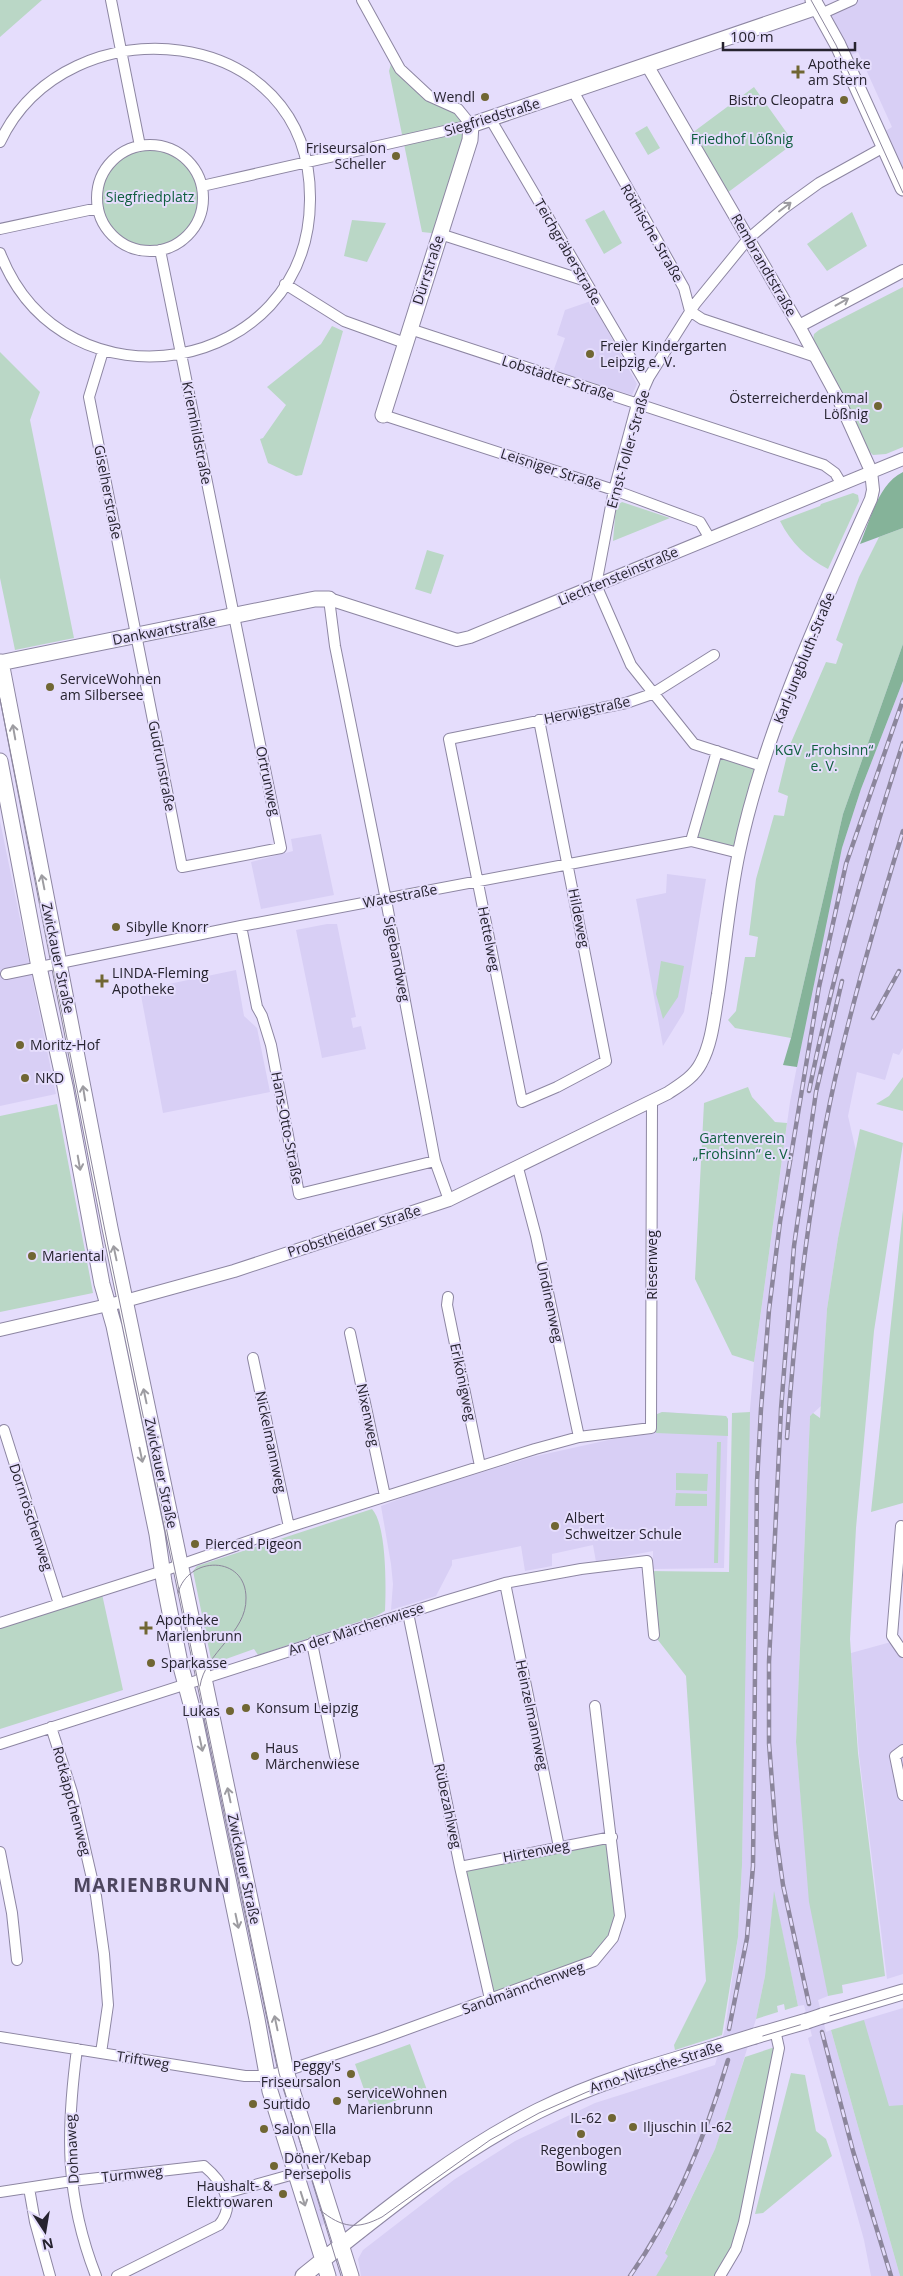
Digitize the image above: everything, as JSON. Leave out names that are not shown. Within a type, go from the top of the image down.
[{"type":"main road","name":"Siegfriedstraße","points":[[471,125],[491,120],[774,20],[789,18],[814,5]]},
{"type":"main road","points":[[814,5],[838,45],[903,188]]},
{"type":"main road","name":"Dürrstraße","points":[[383,415],[470,140],[471,125]]},
{"type":"main road","name":"Dankwartstraße","points":[[1,662],[316,599],[329,600]]},
{"type":"main road","name":"Zwickauer Straße","points":[[1,662],[38,858],[60,962],[86,1108],[286,2071],[351,2276]]},
{"type":"main road","name":"Zwickauer Straße","points":[[1,771],[107,1305],[118,1345],[157,1534],[185,1684],[195,1718],[258,2020],[266,2076],[294,2174],[328,2276]]},
{"type":"main road","name":"Arno-Nitzsche-Straße","points":[[303,2276],[444,2167],[488,2138],[538,2111],[611,2079],[903,1992]]},
{"type":"street","points":[[111,0],[140,146]]},
{"type":"street","points":[[362,0],[400,69],[417,87],[439,102],[458,109],[471,125]]},
{"type":"street","points":[[814,5],[852,0]]},
{"type":"street","points":[[0,253],[16,286],[39,313],[73,338],[103,351],[144,357],[182,354],[208,347],[238,331],[262,312],[285,284],[298,258],[308,223],[310,197],[306,163],[300,140],[289,118],[276,99],[258,79],[221,54],[201,46],[176,40]]},
{"type":"street","points":[[0,142],[16,110],[33,88],[58,67],[85,52]]},
{"type":"street","name":"Rembrandtstraße","points":[[648,65],[799,326],[839,400],[871,471]]},
{"type":"street","name":"Röthische Straße","points":[[573,91],[632,199],[684,288],[690,311]]},
{"type":"street","name":"Teichgräberstraße","points":[[491,120],[646,384]]},
{"type":"street","name":"Siegfriedstraße","points":[[202,186],[471,125]]},
{"type":"street","points":[[140,146],[163,147],[182,155],[194,168],[202,186],[202,208],[193,228],[181,241],[160,250],[139,250],[121,242],[109,230],[98,208],[99,186],[107,168],[124,152],[140,146]]},
{"type":"street","name":"Ernst-Toller-Straße","points":[[596,585],[614,490],[637,404],[646,384],[690,311],[748,239],[783,209],[819,183],[884,147]]},
{"type":"street","points":[[0,229],[98,208]]},
{"type":"street","points":[[440,234],[584,280]]},
{"type":"street","name":"Kriemhildstraße","points":[[160,250],[234,616]]},
{"type":"street","points":[[799,326],[903,271]]},
{"type":"street","name":"Lobstädter Straße","points":[[285,284],[344,321],[408,336],[637,404],[824,464],[836,473],[841,483]]},
{"type":"street","points":[[690,311],[702,319],[816,358]]},
{"type":"street","name":"Giselherstraße","points":[[103,351],[89,397],[136,636]]},
{"type":"street","name":"Leisniger Straße","points":[[383,415],[614,490],[700,522],[710,537]]},
{"type":"street","name":"Liechtensteinstraße","points":[[329,600],[457,640],[470,637],[903,458]]},
{"type":"street","name":"Karl-Jungbluth-Straße","points":[[688,1079],[701,1065],[708,1048],[739,852],[762,766],[829,594],[871,499],[873,490],[871,471]]},
{"type":"street","points":[[596,585],[631,665],[652,694],[694,744],[762,766]]},
{"type":"street","name":"Sigebandweg","points":[[329,600],[335,646],[386,900],[435,1161],[448,1200]]},
{"type":"street","name":"Ortrunweg","points":[[182,867],[282,848],[234,616]]},
{"type":"street","name":"Gudrunstraße","points":[[136,636],[182,867]]},
{"type":"street","name":"Herwigstraße","points":[[449,740],[626,703],[652,694],[714,655]]},
{"type":"street","name":"Hildeweg","points":[[539,720],[606,1061],[557,1087]]},
{"type":"street","name":"Hettelweg","points":[[449,740],[522,1102],[557,1087]]},
{"type":"street","points":[[691,841],[717,751]]},
{"type":"street","name":"Watestraße","points":[[2,974],[241,926],[691,841],[739,852]]},
{"type":"street","name":"Hans-Otto-Straße","points":[[241,926],[256,1007],[262,1016],[271,1045],[300,1194],[435,1161]]},
{"type":"street","name":"Probstheidaer Straße","points":[[0,1330],[107,1305],[234,1270],[448,1200],[518,1168],[652,1101],[688,1079]]},
{"type":"street","name":"Riesenweg","points":[[579,1437],[651,1428],[652,1101]]},
{"type":"street","name":"Undinenweg","points":[[518,1168],[536,1236],[579,1437]]},
{"type":"street","name":"Erlkönigweg","points":[[448,1297],[447,1305],[480,1466]]},
{"type":"street","name":"Nixenweg","points":[[350,1333],[385,1496]]},
{"type":"street","name":"Nickelmannweg","points":[[253,1358],[289,1527]]},
{"type":"street","name":"Dornröschenweg","points":[[4,1430],[59,1604]]},
{"type":"street","points":[[0,1623],[163,1571],[385,1496],[579,1437]]},
{"type":"street","points":[[900,1526],[892,1636],[903,1652]]},
{"type":"street","name":"An der Märchenwiese","points":[[0,1744],[505,1583],[581,1569],[646,1561],[654,1635]]},
{"type":"street","name":"Heinzelmannweg","points":[[505,1583],[559,1847]]},
{"type":"street","name":"Rübezahlweg","points":[[408,1613],[460,1866],[490,1999]]},
{"type":"street","points":[[312,1644],[335,1756]]},
{"type":"street","name":"Sandmännchenweg","points":[[286,2071],[586,1966],[604,1951],[616,1931],[620,1916],[596,1706]]},
{"type":"street","name":"Rotkäppchenweg","points":[[51,1727],[72,1792],[96,1896],[104,1954],[108,2005],[101,2053]]},
{"type":"street","points":[[903,1750],[895,1756],[903,1795]]},
{"type":"street","name":"Hirtenweg","points":[[460,1866],[612,1837]]},
{"type":"street","points":[[0,1852],[12,1913],[17,1960]]},
{"type":"street","points":[[720,2276],[736,2248],[744,2222],[779,2048],[775,2030]]},
{"type":"street","name":"Triftweg","points":[[0,2037],[245,2076],[266,2076],[286,2071]]},
{"type":"street","name":"Dohnaweg","points":[[77,2049],[69,2123],[72,2181],[79,2224],[96,2276]]},
{"type":"street","name":"Turmweg","points":[[0,2192],[72,2181],[204,2166],[217,2176],[226,2193]]},
{"type":"street","points":[[117,2276],[219,2225],[227,2212],[226,2193],[294,2174]]},
{"type":"street","points":[[29,2188],[35,2222],[50,2276]]},
{"type":"shaded area","points":[[852,0],[903,0],[903,188],[879,135],[892,127],[858,52],[844,58],[821,14]]},
{"type":"shaded area","name":"Freier Kindergarten Leipzig e. V.","points":[[591,301],[637,384],[632,395],[553,372],[565,338],[557,335],[565,310]]},
{"type":"shaded area","points":[[903,681],[903,1048],[899,1055],[893,1053],[885,1080],[857,1072],[848,1116],[856,1151],[838,1238],[827,1309],[821,1406],[810,1416],[796,1742],[804,1833],[828,1996],[818,2000],[826,2032],[831,2030],[900,2276],[871,2276],[864,2240],[808,2038],[812,2036],[804,2005],[798,2006],[774,1894],[765,1976],[756,2019],[735,2089],[715,2149],[665,2252],[669,2256],[656,2276],[361,2276],[358,2259],[363,2250],[455,2179],[515,2141],[595,2103],[715,2065],[725,2029],[738,1937],[742,1865],[748,1433],[754,1362],[790,1102],[828,906],[842,848],[861,789]]},
{"type":"shaded area","name":"Moritz-Hof","points":[[0,821],[56,1094],[0,1106]]},
{"type":"shaded area","points":[[321,834],[334,895],[261,909],[251,862],[293,851],[291,839]]},
{"type":"shaded area","points":[[667,874],[706,879],[684,1012],[663,1046],[636,899],[666,893]]},
{"type":"shaded area","points":[[337,924],[356,1017],[351,1018],[353,1028],[361,1026],[366,1049],[322,1058],[296,930]]},
{"type":"shaded area","points":[[236,970],[244,1016],[257,1028],[270,1092],[163,1113],[140,990]]},
{"type":"shaded area","name":"Albert Schweitzer Schule","points":[[662,1412],[726,1416],[728,1419],[724,1568],[653,1569],[653,1551],[596,1562],[593,1545],[552,1554],[552,1566],[525,1571],[521,1546],[452,1560],[452,1565],[436,1596],[391,1610],[393,1584],[381,1506],[415,1493],[532,1457],[613,1439],[656,1433],[655,1415]]},
{"type":"shaded area","points":[[891,1642],[903,1652],[903,1974],[887,1979],[859,1755],[851,1653]]},
{"type":"shaded area","points":[[903,2008],[903,2241],[843,2026]]},
{"type":"shaded area","points":[[317,2178],[329,2220],[317,2230],[301,2182]]},
{"type":"green space","points":[[0,0],[42,0],[0,37]]},
{"type":"green space","points":[[393,57],[400,69],[450,105],[471,125],[440,234],[422,232],[389,71]]},
{"type":"green space","name":"Friedhof Lößnig","points":[[754,87],[794,143],[723,196],[688,136]]},
{"type":"green space","points":[[647,126],[660,148],[648,155],[635,133]]},
{"type":"green space","name":"Siegfriedplatz","points":[[150,147],[169,151],[185,162],[196,178],[200,197],[196,216],[185,232],[169,243],[150,247],[131,243],[115,232],[104,216],[100,197],[104,178],[115,162],[131,151]]},
{"type":"green space","points":[[604,210],[622,243],[604,254],[585,220]]},
{"type":"green space","points":[[852,212],[867,246],[827,271],[807,244]]},
{"type":"green space","points":[[352,220],[386,223],[367,262],[344,256]]},
{"type":"green space","points":[[903,287],[903,447],[886,454],[873,455],[868,450],[813,340],[814,334]]},
{"type":"green space","points":[[332,326],[343,331],[302,475],[296,476],[268,463],[260,439],[263,438],[286,405],[267,387],[321,344]]},
{"type":"green space","points":[[0,352],[40,392],[30,420],[74,638],[15,650],[0,578]]},
{"type":"green space","points":[[903,472],[903,528],[860,544],[881,494],[894,478]]},
{"type":"green space","points":[[853,493],[858,495],[859,501],[828,569],[800,549],[780,521]]},
{"type":"green space","points":[[622,502],[670,518],[613,541],[616,506]]},
{"type":"green space","name":"KGV „Frohsinn“ e. V.","points":[[903,528],[903,644],[843,814],[791,1038],[735,1028],[728,1020],[736,1011],[745,957],[755,957],[758,937],[749,935],[756,879],[774,815],[784,816],[788,796],[778,792],[789,747],[826,662],[836,664],[843,644],[836,640],[859,577],[879,537]]},
{"type":"green space","points":[[427,550],[444,555],[431,594],[415,589]]},
{"type":"green space","points":[[903,644],[903,681],[861,789],[842,848],[797,1067],[783,1065],[791,1038],[843,814]]},
{"type":"green space","points":[[717,751],[762,766],[739,853],[691,841]]},
{"type":"green space","points":[[661,961],[684,966],[678,997],[663,1019],[656,994]]},
{"type":"green space","points":[[903,1077],[903,1111],[876,1104],[889,1096]]},
{"type":"green space","name":"Gartenverein „Frohsinn“ e. V.","points":[[748,1087],[752,1097],[775,1122],[787,1123],[754,1362],[732,1355],[695,1279],[704,1103]]},
{"type":"green space","points":[[57,1104],[93,1293],[0,1312],[0,1116]]},
{"type":"green space","points":[[860,1129],[903,1143],[874,1331],[856,1528],[850,1639],[858,1753],[885,1976],[842,1985],[843,1993],[828,1996],[809,1902],[796,1742],[810,1416],[813,1413],[820,1418],[827,1309],[838,1238]]},
{"type":"green space","points":[[903,1210],[903,1503],[871,1512]]},
{"type":"green space","points":[[662,1412],[726,1416],[728,1419],[728,1436],[656,1433],[655,1415]]},
{"type":"green space","points":[[750,1412],[742,1865],[738,1937],[722,2035],[675,2050],[674,2045],[706,1981],[686,1676],[654,1635],[648,1571],[729,1572],[732,1413]]},
{"type":"green space","points":[[717,1442],[721,1442],[718,1563],[714,1563]]},
{"type":"green space","points":[[676,1473],[708,1474],[707,1491],[676,1490]]},
{"type":"green space","points":[[676,1493],[707,1494],[707,1506],[675,1506]]},
{"type":"green space","points":[[372,1509],[381,1529],[383,1543],[385,1611],[376,1616],[258,1655],[254,1649],[212,1664],[193,1571],[197,1566]]},
{"type":"green space","points":[[102,1594],[123,1690],[0,1729],[0,1627]]},
{"type":"green space","points":[[612,1837],[620,1916],[600,1956],[490,1999],[460,1867]]},
{"type":"green space","points":[[774,1891],[798,2006],[785,2010],[784,2004],[777,2006],[778,2012],[756,2019],[765,1976]]},
{"type":"green space","points":[[864,2020],[889,2106],[903,2105],[903,2276],[900,2276],[831,2030]]},
{"type":"green space","points":[[410,2044],[427,2090],[371,2109],[355,2064]]},
{"type":"green space","points":[[775,2047],[741,2225],[733,2248],[717,2276],[656,2276],[668,2256],[665,2253],[715,2149],[745,2057]]},
{"type":"green space","points":[[791,2073],[805,2075],[816,2131],[826,2139],[832,2156],[763,2213],[755,2214]]},
{"type":"tram line","points":[[811,0],[836,45],[903,193]]},
{"type":"tram line","points":[[0,699],[107,1241],[279,2073],[341,2276]]},
{"type":"tram line","points":[[178,1593],[184,1581],[193,1572],[204,1567],[216,1565],[227,1568],[237,1574],[243,1584],[246,1598],[245,1610],[240,1622],[209,1663],[203,1674],[200,1686]]},
{"type":"tram line","points":[[320,2210],[335,2221],[343,2224],[365,2224],[382,2217],[490,2140],[539,2113],[587,2092],[646,2071],[903,1994]]},
{"type":"railway","points":[[729,2029],[747,1938],[753,1866],[757,1482],[769,1310],[780,1222],[819,987],[846,864],[903,700]]},
{"type":"railway","points":[[809,1091],[818,1047],[851,916],[903,743]]},
{"type":"railway","points":[[787,1438],[804,1258],[826,1123],[858,985],[903,831]]},
{"type":"railway","points":[[873,1018],[899,971]]},
{"type":"railway","points":[[809,2004],[783,1885],[776,1835],[769,1743],[769,1662],[781,1409],[794,1246],[816,1092],[842,981]]},
{"type":"railway","points":[[822,2032],[853,2151],[891,2276]]},
{"type":"railway","points":[[630,2276],[662,2225],[688,2172],[710,2116],[728,2060]]},
{"type":"place","name":"Apotheke am Stern","points":[[798,72]]},
{"type":"place","name":"Wendl","points":[[485,97]]},
{"type":"place","name":"Bistro Cleopatra","points":[[844,100]]},
{"type":"place","name":"Friseursalon Scheller","points":[[396,156]]},
{"type":"place","name":"Freier Kindergarten Leipzig e. V.","points":[[590,354]]},
{"type":"place","name":"Österreicherdenkmal Lößnig","points":[[878,406]]},
{"type":"place","name":"ServiceWohnen am Silbersee","points":[[50,687]]},
{"type":"place","name":"Sibylle Knorr","points":[[116,927]]},
{"type":"place","name":"LINDA-Fleming Apotheke","points":[[102,981]]},
{"type":"place","name":"Moritz-Hof","points":[[20,1045]]},
{"type":"place","name":"NKD","points":[[25,1078]]},
{"type":"place","name":"Mariental","points":[[32,1256]]},
{"type":"place","name":"Albert Schweitzer Schule","points":[[555,1526]]},
{"type":"place","name":"Pierced Pigeon","points":[[195,1544]]},
{"type":"place","name":"Apotheke Marienbrunn","points":[[146,1628]]},
{"type":"place","name":"Sparkasse","points":[[151,1663]]},
{"type":"place","name":"Konsum Leipzig","points":[[246,1708]]},
{"type":"place","name":"Lukas","points":[[230,1711]]},
{"type":"place","name":"Haus Märchenwiese","points":[[255,1756]]},
{"type":"place","name":"Peggy's Friseursalon","points":[[351,2074]]},
{"type":"place","name":"serviceWohnen Marienbrunn","points":[[337,2101]]},
{"type":"place","name":"Surtido","points":[[253,2104]]},
{"type":"place","name":"IL-62","points":[[612,2118]]},
{"type":"place","name":"Iljuschin IL-62","points":[[633,2127]]},
{"type":"place","name":"Salon Ella","points":[[264,2129]]},
{"type":"place","name":"Regenbogen Bowling","points":[[581,2134]]},
{"type":"place","name":"Döner/Kebap Persepolis","points":[[274,2166]]},
{"type":"place","name":"Haushalt- & Elektrowaren","points":[[283,2194]]},
{"type":"district","name":"MARIENBRUNN","points":[[152,1885]]}]
